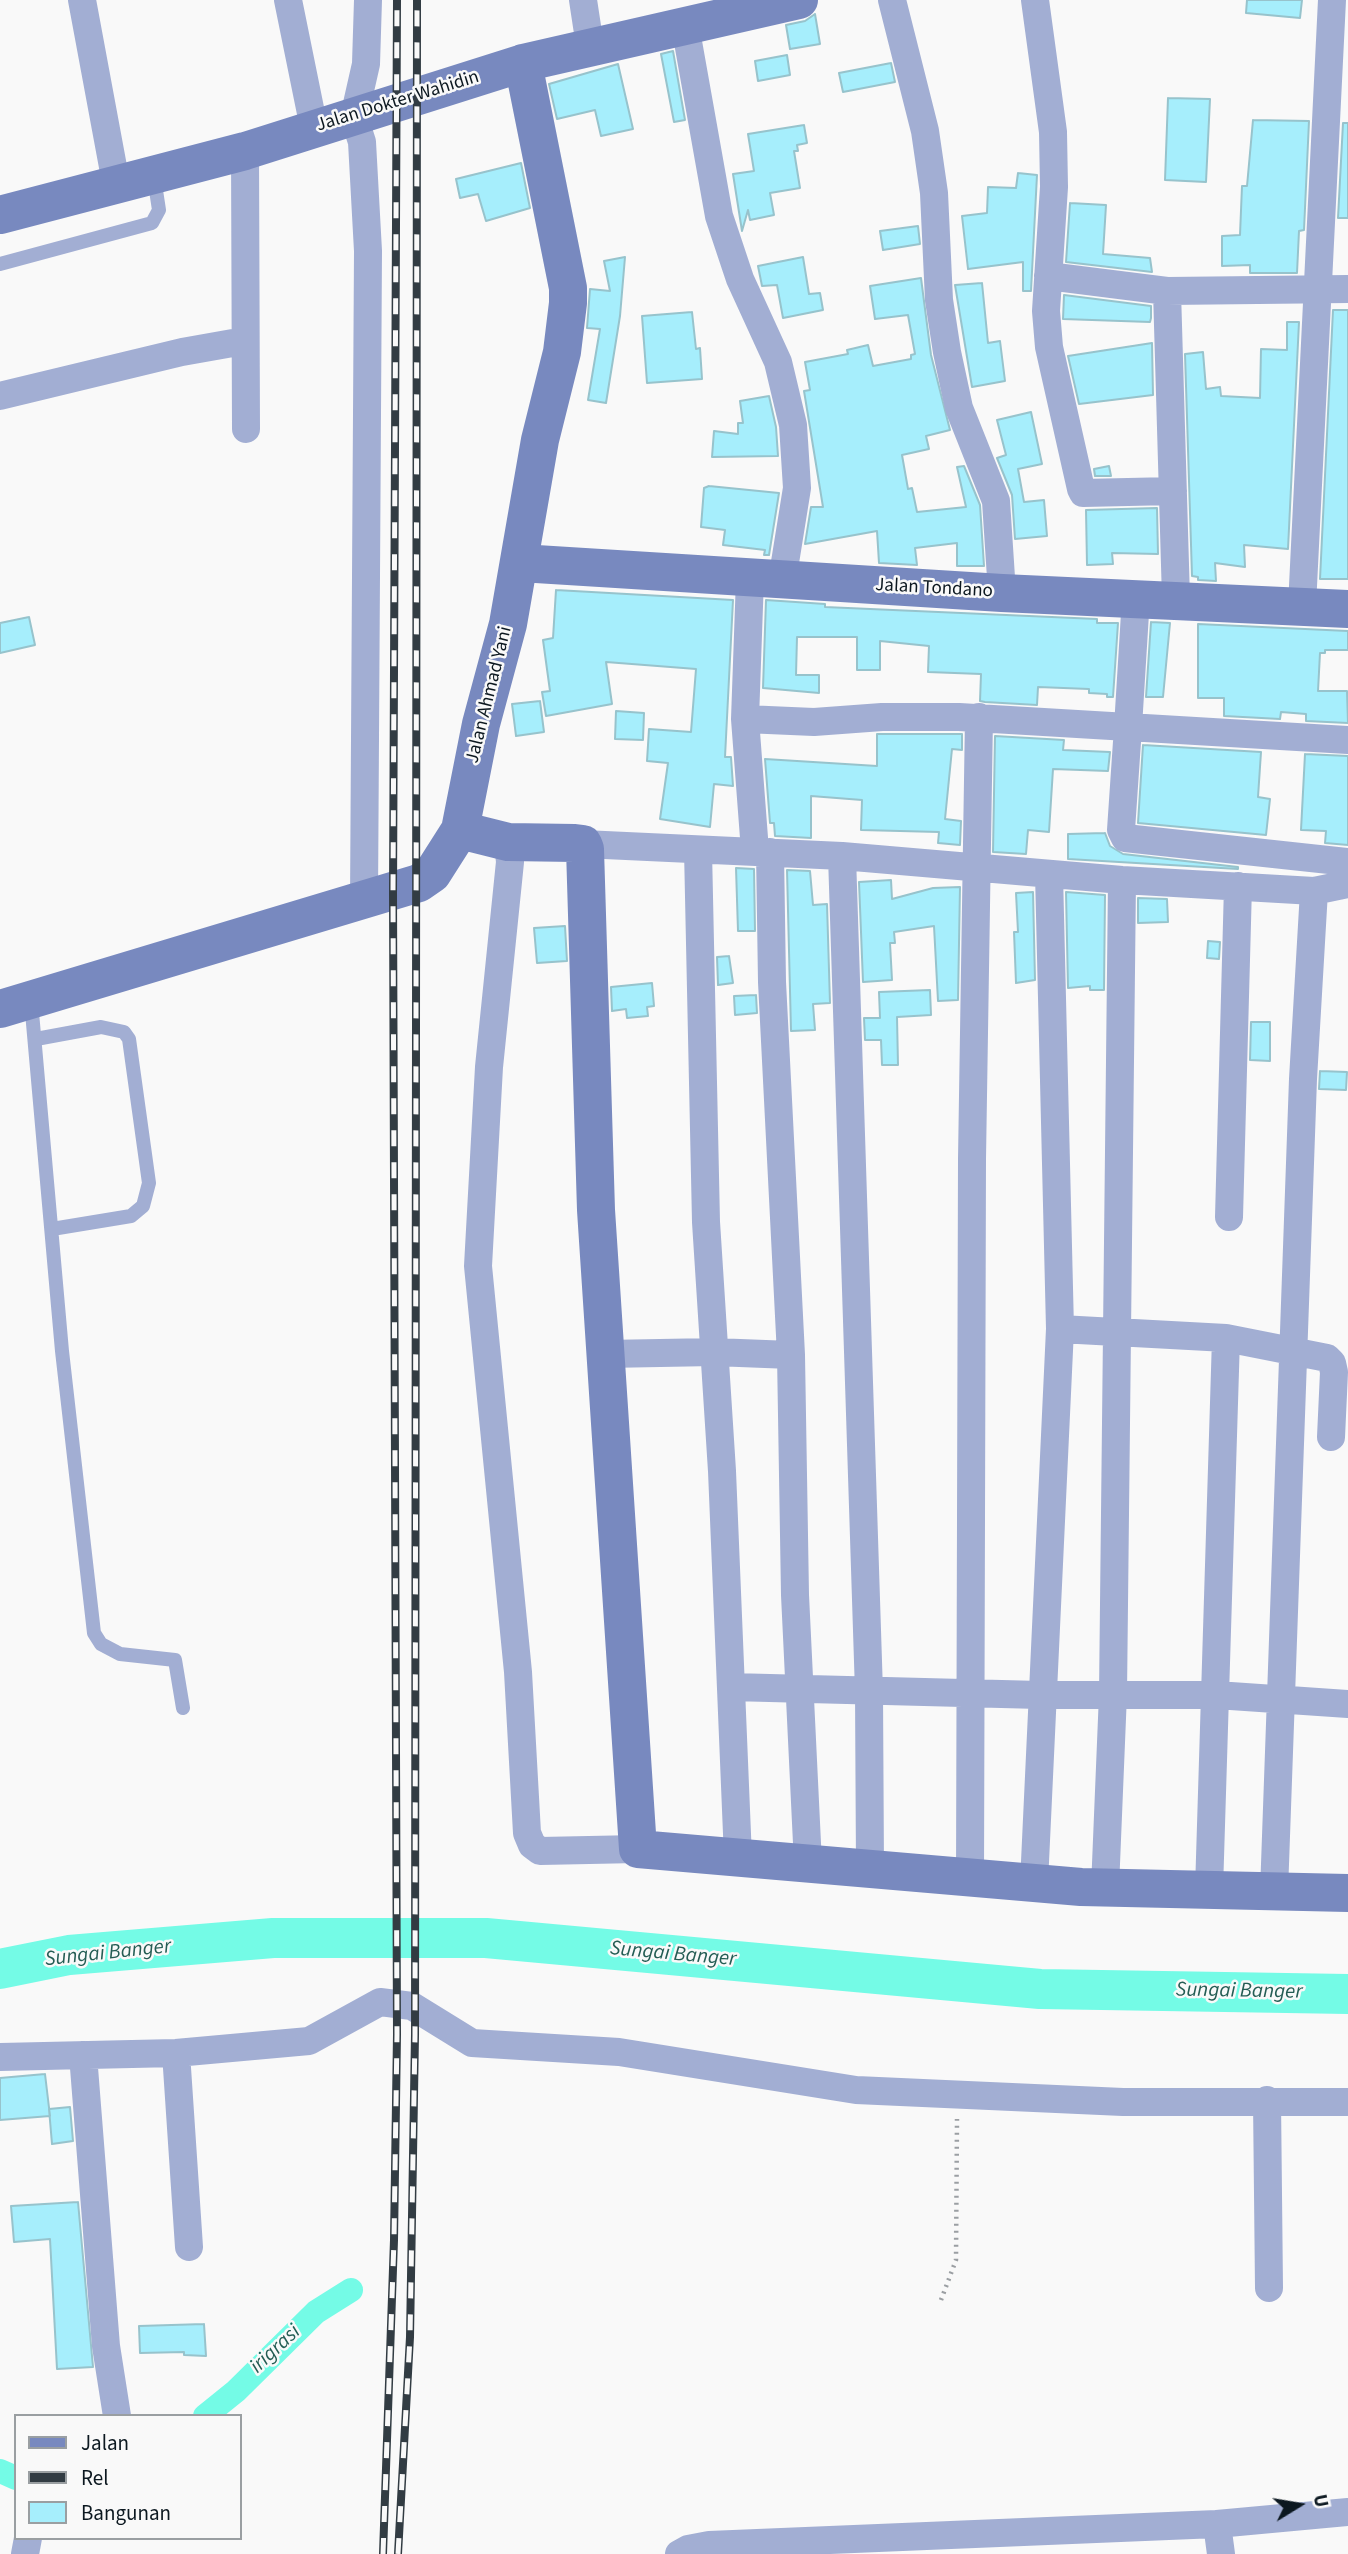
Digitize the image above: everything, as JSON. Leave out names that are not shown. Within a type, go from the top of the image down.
[{"type":"street","points":[[82,0],[116,184]]},
{"type":"street","points":[[288,0],[314,128]]},
{"type":"street","points":[[364,901],[368,251],[362,142],[354,117],[366,64],[368,0]]},
{"type":"street","points":[[583,0],[590,46]]},
{"type":"street","name":"Jalan Dokter Wahidin","points":[[0,215],[245,151],[523,63],[799,0]]},
{"type":"street","points":[[892,0],[925,131],[934,193],[939,300],[947,352],[959,408],[996,501],[1002,593]]},
{"type":"street","points":[[1035,0],[1053,132],[1054,187],[1048,276],[1049,347],[1082,492],[1173,491]]},
{"type":"street","points":[[1302,606],[1315,291],[1332,0]]},
{"type":"street","points":[[685,25],[719,216],[740,279],[778,362],[793,425],[797,488],[766,579],[745,719],[763,851],[772,982],[791,1355],[799,1689],[808,1864]]},
{"type":"street","name":"Jalan Ahmad Yani","points":[[15,1004],[419,883],[484,837],[481,724],[508,624],[540,440],[562,352],[568,303],[568,288],[523,63]]},
{"type":"street","points":[[245,151],[246,429]]},
{"type":"street","points":[[1048,276],[1167,291],[1348,289]]},
{"type":"street","points":[[1167,291],[1176,599]]},
{"type":"street","points":[[0,396],[182,352],[244,341]]},
{"type":"street","name":"Jalan Tondano","points":[[520,563],[1002,593],[1136,597],[1348,609]]},
{"type":"street","points":[[1136,597],[1121,830],[1125,838],[1348,862]]},
{"type":"street","points":[[745,719],[789,723],[882,717],[979,717],[1348,740]]},
{"type":"street","points":[[970,1878],[975,867],[979,717]]},
{"type":"street","points":[[484,837],[842,856],[1238,887],[1314,891],[1348,884]]},
{"type":"street","points":[[484,837],[510,862],[489,1067],[478,1266],[516,1658],[527,1833],[532,1845],[540,1851],[638,1849],[1105,1888],[1348,1894]]},
{"type":"street","points":[[583,844],[596,1210],[638,1849]]},
{"type":"street","points":[[698,850],[706,1222],[738,1858]]},
{"type":"street","points":[[842,856],[869,1692],[870,1869]]},
{"type":"street","points":[[1034,1883],[1041,1695],[1055,1491],[1060,1329],[1049,874]]},
{"type":"street","points":[[1105,1888],[1113,1694],[1122,880]]},
{"type":"street","points":[[1229,1217],[1238,887]]},
{"type":"street","points":[[1274,1892],[1303,1079],[1314,891]]},
{"type":"street","points":[[1060,1329],[1227,1338],[1327,1358],[1332,1363],[1331,1437]]},
{"type":"street","points":[[1209,1890],[1227,1338]]},
{"type":"street","points":[[606,1354],[714,1352],[791,1355]]},
{"type":"street","points":[[731,1687],[1041,1695],[1216,1695],[1348,1703]]},
{"type":"street","points":[[0,2057],[176,2053],[309,2041],[380,2002],[399,2003],[430,2015],[472,2043],[619,2052],[856,2090],[1123,2102],[1348,2102]]},
{"type":"street","points":[[176,2053],[189,2247]]},
{"type":"street","points":[[83,2055],[106,2346],[117,2414]]},
{"type":"street","points":[[1267,2100],[1269,2288]]},
{"type":"street","points":[[679,2554],[709,2545],[827,2547],[1217,2524],[1348,2512]]},
{"type":"street","points":[[1217,2524],[1221,2554]]},
{"type":"lane","points":[[0,264],[152,223],[159,210],[154,174]]},
{"type":"lane","points":[[15,1004],[36,1039],[52,1229],[94,1633],[101,1644],[120,1654],[175,1660],[183,1708]]},
{"type":"lane","points":[[36,1039],[101,1027],[124,1031],[129,1039],[149,1183],[143,1206],[131,1216],[52,1229]]},
{"type":"path","points":[[941,2300],[956,2260],[957,2094]]},
{"type":"building","points":[[1247,0],[1302,0],[1300,18],[1246,13]]},
{"type":"building","points":[[815,14],[820,44],[790,49],[786,25],[805,21]]},
{"type":"building","points":[[673,51],[685,120],[674,122],[661,54]]},
{"type":"building","points":[[787,55],[790,75],[758,81],[755,61]]},
{"type":"building","points":[[891,63],[895,82],[843,92],[839,73]]},
{"type":"building","points":[[618,64],[633,129],[601,136],[595,110],[557,119],[549,84]]},
{"type":"building","points":[[1168,98],[1210,99],[1206,182],[1165,180]]},
{"type":"building","points":[[1253,120],[1309,121],[1304,230],[1299,231],[1297,273],[1250,273],[1250,265],[1222,266],[1222,236],[1240,235],[1242,186],[1247,186]]},
{"type":"building","points":[[1343,123],[1348,123],[1348,218],[1338,218]]},
{"type":"building","points":[[804,125],[807,143],[797,145],[798,151],[794,151],[800,188],[770,193],[774,215],[750,220],[748,210],[742,231],[733,174],[754,171],[748,134]]},
{"type":"building","points":[[521,163],[530,208],[486,221],[478,194],[460,198],[456,179]]},
{"type":"building","points":[[1018,173],[1037,175],[1031,291],[1023,291],[1023,262],[968,269],[962,216],[987,213],[988,187],[1016,188]]},
{"type":"building","points":[[1070,203],[1106,205],[1103,254],[1150,258],[1152,272],[1066,262]]},
{"type":"building","points":[[918,226],[920,244],[883,250],[880,231]]},
{"type":"building","points":[[625,257],[620,316],[606,403],[588,400],[600,329],[587,328],[590,289],[610,291],[604,261]]},
{"type":"building","points":[[803,257],[809,294],[820,293],[823,310],[783,318],[777,285],[762,286],[758,266]]},
{"type":"building","points":[[921,278],[931,355],[950,430],[926,436],[929,449],[902,455],[908,489],[912,488],[917,512],[966,507],[957,467],[964,466],[980,505],[984,566],[957,566],[957,543],[915,548],[917,565],[879,563],[877,531],[805,544],[811,507],[823,507],[804,391],[810,390],[805,362],[848,354],[847,350],[868,345],[873,366],[911,359],[911,355],[915,354],[908,315],[875,319],[870,286]]},
{"type":"building","points":[[982,283],[988,343],[1000,341],[1005,381],[972,387],[955,285]]},
{"type":"building","points":[[1064,295],[1151,306],[1150,322],[1063,319]]},
{"type":"building","points":[[1333,310],[1348,310],[1348,579],[1320,579]]},
{"type":"building","points":[[692,312],[696,349],[700,348],[702,379],[647,383],[642,316]]},
{"type":"building","points":[[1287,322],[1299,322],[1288,549],[1244,545],[1245,567],[1215,563],[1216,581],[1198,580],[1198,577],[1192,576],[1185,354],[1203,352],[1206,389],[1220,387],[1221,396],[1260,398],[1261,349],[1287,350]]},
{"type":"building","points":[[1152,343],[1153,395],[1079,404],[1068,356]]},
{"type":"building","points":[[769,396],[776,427],[778,456],[712,457],[714,431],[738,434],[738,423],[743,423],[740,401]]},
{"type":"building","points":[[1031,412],[1042,464],[1018,469],[1024,502],[1044,500],[1047,536],[1015,539],[1012,495],[997,458],[1006,455],[997,420]]},
{"type":"building","points":[[1109,466],[1111,476],[1095,476],[1094,469]]},
{"type":"building","points":[[709,486],[779,493],[769,555],[764,555],[765,550],[723,545],[725,530],[701,527],[704,488]]},
{"type":"building","points":[[1157,508],[1158,554],[1112,553],[1113,564],[1087,565],[1086,510]]},
{"type":"building","points":[[556,590],[733,600],[725,757],[731,757],[733,786],[714,784],[710,827],[660,819],[668,763],[647,761],[649,729],[691,732],[696,669],[606,662],[612,704],[546,716],[542,692],[550,691],[543,640],[553,638]]},
{"type":"building","points":[[766,600],[825,604],[825,607],[1097,619],[1097,623],[1118,623],[1113,697],[1089,693],[1089,689],[1038,687],[1037,705],[980,701],[981,674],[928,672],[929,646],[880,641],[880,670],[857,670],[857,637],[797,637],[796,675],[819,675],[819,693],[763,688]]},
{"type":"building","points":[[29,617],[35,645],[0,653],[0,623]]},
{"type":"building","points":[[1151,622],[1170,623],[1163,697],[1146,697]]},
{"type":"building","points":[[1198,624],[1348,631],[1348,650],[1325,650],[1325,653],[1320,653],[1318,691],[1347,691],[1348,723],[1306,721],[1306,714],[1281,712],[1280,719],[1224,716],[1224,698],[1198,698]]},
{"type":"building","points":[[540,701],[544,732],[516,736],[512,704]]},
{"type":"building","points":[[616,711],[644,713],[643,740],[615,739]]},
{"type":"building","points":[[877,734],[962,734],[962,750],[952,749],[945,819],[961,821],[960,845],[938,843],[939,832],[861,830],[862,800],[811,796],[811,838],[775,836],[774,823],[770,823],[765,759],[877,766]]},
{"type":"building","points":[[995,736],[1064,740],[1063,750],[1110,752],[1108,771],[1053,769],[1049,832],[1028,830],[1026,854],[993,852]]},
{"type":"building","points":[[1143,745],[1261,752],[1258,797],[1270,799],[1266,835],[1138,823]]},
{"type":"building","points":[[1305,754],[1348,756],[1348,845],[1325,843],[1326,831],[1301,830]]},
{"type":"building","points":[[1105,833],[1110,846],[1123,854],[1238,869],[1068,859],[1068,834]]},
{"type":"building","points":[[736,868],[754,869],[755,931],[738,931]]},
{"type":"building","points":[[787,870],[810,871],[813,905],[827,904],[830,1003],[813,1004],[815,1030],[791,1031]]},
{"type":"building","points":[[891,880],[892,899],[933,888],[960,887],[958,1000],[938,1001],[934,926],[894,932],[895,943],[890,943],[892,980],[863,982],[859,882]]},
{"type":"building","points":[[1033,892],[1035,980],[1016,983],[1016,893]]},
{"type":"building","points":[[1066,892],[1105,895],[1104,990],[1090,990],[1090,986],[1068,988]]},
{"type":"building","points":[[1138,898],[1167,899],[1168,922],[1138,923]]},
{"type":"building","points":[[565,926],[567,961],[537,963],[534,928]]},
{"type":"building","points":[[1208,941],[1220,942],[1219,959],[1207,958]]},
{"type":"building","points":[[729,956],[733,983],[718,985],[717,957]]},
{"type":"building","points":[[652,983],[654,1006],[647,1007],[648,1016],[627,1018],[626,1009],[612,1011],[611,987]]},
{"type":"building","points":[[930,990],[931,1015],[897,1017],[898,1065],[882,1065],[881,1040],[865,1040],[864,1018],[880,1018],[879,992]]},
{"type":"building","points":[[756,995],[757,1013],[735,1015],[734,996]]},
{"type":"building","points":[[1251,1022],[1270,1022],[1270,1061],[1250,1060]]},
{"type":"building","points":[[1320,1071],[1347,1072],[1346,1090],[1319,1089]]},
{"type":"building","points":[[45,2074],[50,2116],[0,2120],[0,2078]]},
{"type":"building","points":[[70,2107],[73,2141],[52,2144],[49,2109]]},
{"type":"building","points":[[78,2202],[93,2367],[57,2369],[50,2239],[14,2242],[11,2206]]},
{"type":"building","points":[[204,2324],[206,2356],[184,2355],[184,2352],[140,2353],[139,2326]]},
{"type":"waterway","name":"Sungai Banger","points":[[0,1969],[69,1955],[273,1938],[486,1938],[1040,1989],[1348,1994]]},
{"type":"waterway","name":"irigrasi","points":[[207,2414],[236,2391],[316,2312],[351,2290]]},
{"type":"waterway","name":"irigrasi","points":[[0,2471],[14,2477]]},
{"type":"railway","points":[[383,2554],[394,2240],[397,2034],[393,892],[397,0]]},
{"type":"railway","points":[[398,2554],[410,2337],[415,2035],[417,0]]}]
